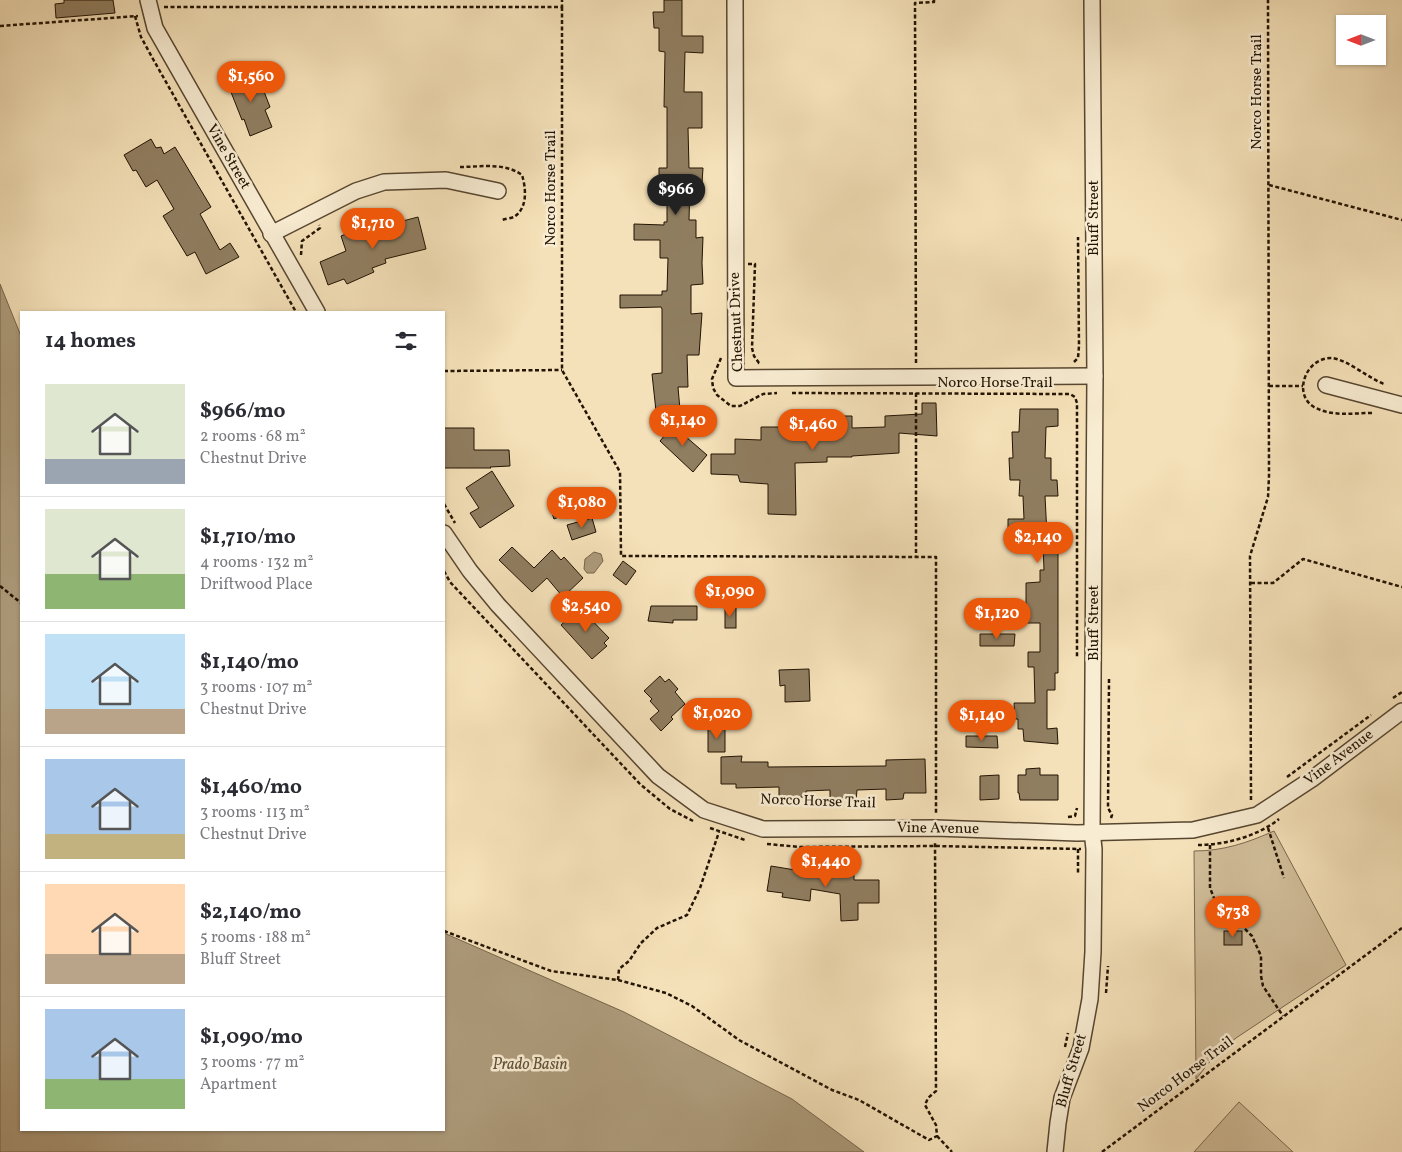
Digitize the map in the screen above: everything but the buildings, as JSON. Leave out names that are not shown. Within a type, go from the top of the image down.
[{"type":"street","name":"Chestnut Drive","points":[[735,0],[736,378],[1095,376]]},
{"type":"street","name":"Bluff Street","points":[[1055,1152],[1062,1098],[1081,1048],[1090,999],[1094,952],[1094,849],[1087,827],[1095,376],[1092,0]]},
{"type":"street","name":"Vine Street","points":[[149,6],[155,28],[271,234]]},
{"type":"street","points":[[316,311],[271,234],[356,191],[384,182],[446,180],[498,191]]},
{"type":"street","points":[[1326,385],[1402,405]]},
{"type":"street","name":"Vine Avenue","points":[[451,531],[470,571],[498,605],[658,776],[704,810],[763,829],[1087,827],[1108,832],[1193,830],[1257,814],[1312,779],[1402,711]]},
{"type":"path","points":[[164,0],[166,12]]},
{"type":"path","name":"Norco Horse Trail","points":[[562,0],[562,370],[620,472],[621,556],[936,557],[936,1091],[928,1098],[925,1105],[936,1124],[937,1136],[952,1152]]},
{"type":"path","name":"Norco Horse Trail","points":[[916,557],[915,2],[934,2],[934,0]]},
{"type":"path","name":"Norco Horse Trail","points":[[1251,800],[1250,556],[1268,497],[1268,0]]},
{"type":"path","points":[[0,26],[135,16],[149,6],[562,7]]},
{"type":"path","points":[[135,16],[153,60],[295,311]]},
{"type":"path","name":"Norco Horse Trail","points":[[459,167],[502,166],[514,169],[522,175],[526,198],[522,208],[514,216],[502,220]]},
{"type":"path","points":[[1269,185],[1402,220]]},
{"type":"path","points":[[301,256],[302,241],[320,228],[312,213]]},
{"type":"path","name":"Norco Horse Trail","points":[[1072,364],[1078,358],[1079,346],[1078,237]]},
{"type":"path","points":[[736,264],[755,264],[752,348],[754,356],[759,363],[764,364]]},
{"type":"path","points":[[723,351],[712,380],[713,388],[717,395],[731,406],[740,406],[763,394],[779,393]]},
{"type":"path","points":[[445,371],[562,370]]},
{"type":"path","points":[[1269,386],[1303,386]]},
{"type":"path","name":"Norco Horse Trail","points":[[789,393],[916,395],[1070,394],[1075,398],[1077,403],[1077,660]]},
{"type":"path","points":[[445,508],[451,531]]},
{"type":"path","points":[[1250,583],[1273,583],[1303,559],[1402,587]]},
{"type":"path","points":[[445,573],[450,582],[640,784],[670,809],[698,823]]},
{"type":"path","points":[[0,586],[20,602]]},
{"type":"path","points":[[1386,703],[1402,692]]},
{"type":"path","points":[[1280,782],[1371,715]]},
{"type":"path","points":[[1242,803],[1258,796]]},
{"type":"path","points":[[1075,816],[1077,808]]},
{"type":"path","points":[[1078,877],[1078,849],[1087,827],[1112,814],[1118,817]]},
{"type":"path","points":[[1075,816],[1087,827]]},
{"type":"path","points":[[1075,816],[1087,827]]},
{"type":"path","points":[[1068,817],[1075,816]]},
{"type":"path","points":[[1197,845],[1210,845],[1246,836],[1268,828],[1284,816]]},
{"type":"path","points":[[705,826],[746,840]]},
{"type":"path","points":[[1268,828],[1284,878]]},
{"type":"path","points":[[618,980],[619,969],[629,961],[641,943],[657,928],[687,915],[700,888],[719,832]]},
{"type":"path","points":[[763,844],[800,847],[935,846],[1078,849]]},
{"type":"path","points":[[1210,845],[1210,888],[1214,898],[1252,936],[1261,956],[1263,986],[1283,1016]]},
{"type":"path","name":"Norco Horse Trail","points":[[1102,1152],[1402,928]]},
{"type":"path","points":[[445,931],[551,971],[618,980],[666,993],[692,1006],[740,1040],[832,1090],[859,1100],[928,1140],[937,1136]]},
{"type":"path","points":[[1105,1000],[1108,960]]},
{"type":"path","points":[[1065,1048],[1068,1032]]},
{"type":"shaded area","points":[[1274,831],[1346,965],[1236,1038],[1216,1054],[1196,1079],[1194,851],[1215,850],[1235,846]]},
{"type":"shaded area","points":[[1239,1102],[1293,1152],[1194,1152]]},
{"type":"water","name":"Prado Basin","points":[[0,284],[20,334],[20,1131],[445,1131],[445,933],[624,1012],[792,1099],[864,1152],[0,1152]]},
{"type":"water","points":[[594,552],[601,554],[603,561],[594,573],[587,573],[584,569],[585,559]]}]
